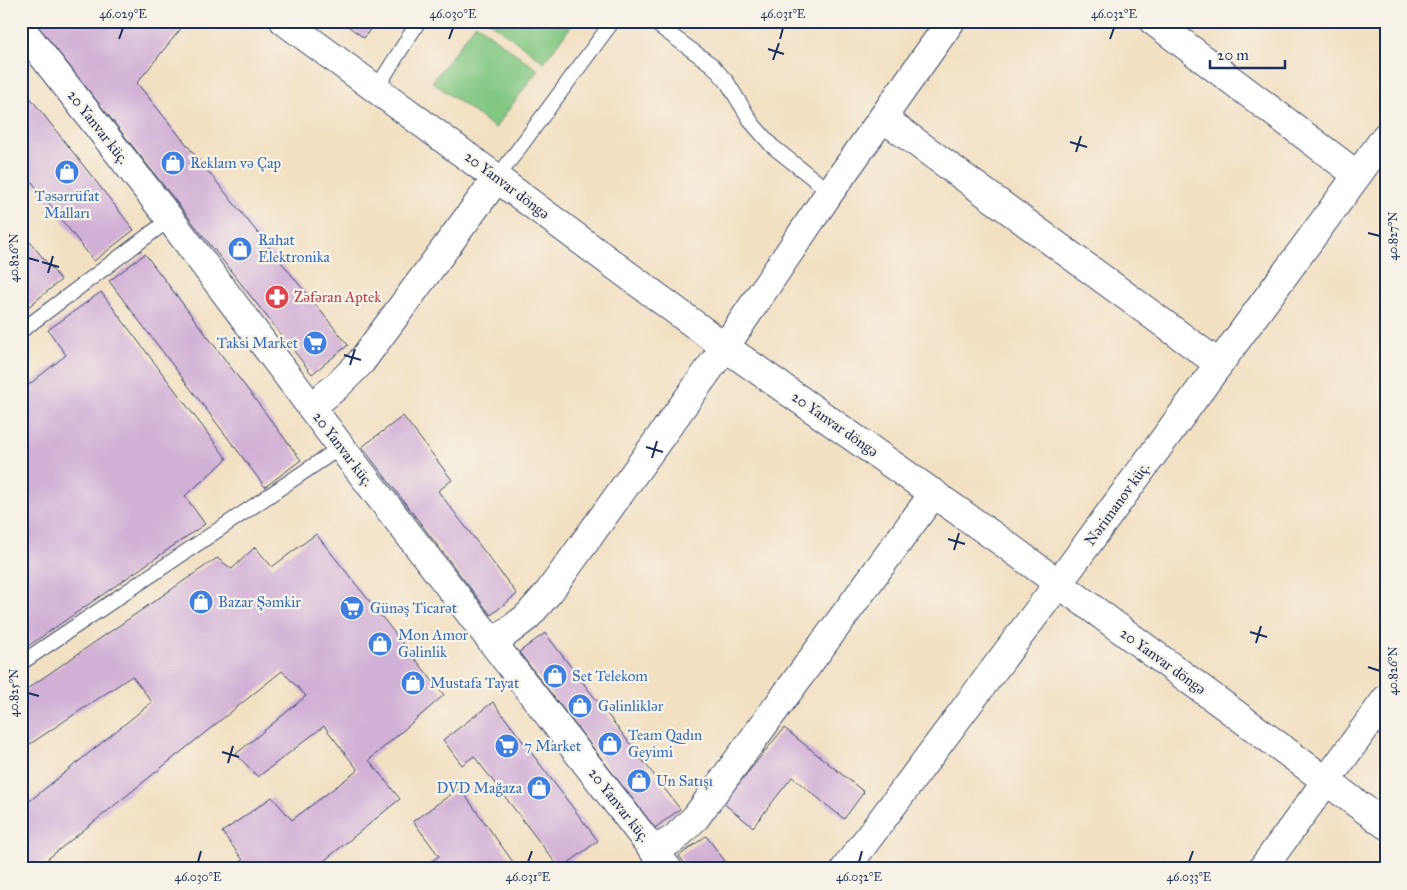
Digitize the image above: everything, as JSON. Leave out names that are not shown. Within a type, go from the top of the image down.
[{"type":"street","name":"20 Yanvar döngə","points":[[284,21],[725,346],[934,493],[1386,825]]},
{"type":"street","points":[[494,643],[527,617],[549,592],[725,346],[830,192],[951,21]]},
{"type":"street","points":[[1153,21],[1357,175]]},
{"type":"street","name":"20 Yanvar küç.","points":[[21,28],[170,219],[341,447],[661,860]]},
{"type":"street","points":[[883,118],[1219,364]]},
{"type":"street","name":"Nərimanov küç.","points":[[845,869],[1058,584],[1386,136]]},
{"type":"street","points":[[311,407],[361,362],[497,178]]},
{"type":"street","points":[[661,860],[675,838],[696,817],[934,493]]},
{"type":"street","points":[[1262,869],[1386,699]]},
{"type":"lane","points":[[376,89],[420,21]]},
{"type":"lane","points":[[497,178],[613,21]]},
{"type":"lane","points":[[652,21],[712,65],[727,82],[752,123],[772,146],[830,192]]},
{"type":"lane","points":[[21,330],[170,219]]},
{"type":"lane","points":[[21,663],[341,447]]},
{"type":"green space","points":[[488,21],[575,21],[544,62]]},
{"type":"green space","points":[[476,24],[538,70],[495,128],[432,82]]},
{"type":"building","points":[[34,21],[187,21],[137,83],[348,345],[312,374]]},
{"type":"building","points":[[341,21],[376,21],[364,38]]},
{"type":"building","points":[[21,86],[134,230],[94,261],[21,168]]},
{"type":"building","points":[[21,231],[61,280],[21,313]]},
{"type":"building","points":[[145,254],[301,460],[265,487],[109,281]]},
{"type":"building","points":[[101,292],[227,459],[185,496],[205,524],[21,651],[21,391],[66,355],[48,330]]},
{"type":"building","points":[[403,416],[452,480],[438,491],[517,594],[491,615],[362,447]]},
{"type":"building","points":[[316,534],[444,695],[369,760],[400,799],[314,869],[232,869],[243,860],[222,832],[272,797],[292,820],[358,770],[324,726],[258,777],[236,754],[306,696],[282,671],[35,869],[21,869],[21,808],[152,702],[132,676],[21,750],[21,693],[217,558],[232,569],[255,547],[272,567]]},
{"type":"building","points":[[545,633],[680,809],[655,828],[519,652]]},
{"type":"building","points":[[493,702],[598,841],[560,869],[474,756],[462,765],[443,740]]},
{"type":"building","points":[[784,728],[864,792],[844,819],[792,777],[753,827],[723,803]]},
{"type":"building","points":[[460,788],[518,869],[420,869],[439,856],[413,821]]},
{"type":"building","points":[[706,836],[731,869],[689,869],[679,856]]},
{"type":"place","name":"Reklam və Çap","points":[[173,163]]},
{"type":"place","name":"Təsərrüfat Malları","points":[[67,172]]},
{"type":"place","name":"Rahat Elektronika","points":[[240,249]]},
{"type":"place","name":"Zəfəran Aptek","points":[[277,297]]},
{"type":"place","name":"Taksi Market","points":[[315,343]]},
{"type":"place","name":"Bazar Şəmkir","points":[[201,602]]},
{"type":"place","name":"Günəş Ticarət","points":[[352,608]]},
{"type":"place","name":"Mon Amor Gəlinlik","points":[[380,644]]},
{"type":"place","name":"Set Telekom","points":[[555,676]]},
{"type":"place","name":"Mustafa Tayat","points":[[413,683]]},
{"type":"place","name":"Gəlinliklər","points":[[580,706]]},
{"type":"place","name":"Team Qadın Geyimi","points":[[610,744]]},
{"type":"place","name":"7 Market","points":[[507,746]]},
{"type":"place","name":"Un Satışı","points":[[639,781]]},
{"type":"place","name":"DVD Mağaza","points":[[539,788]]}]
